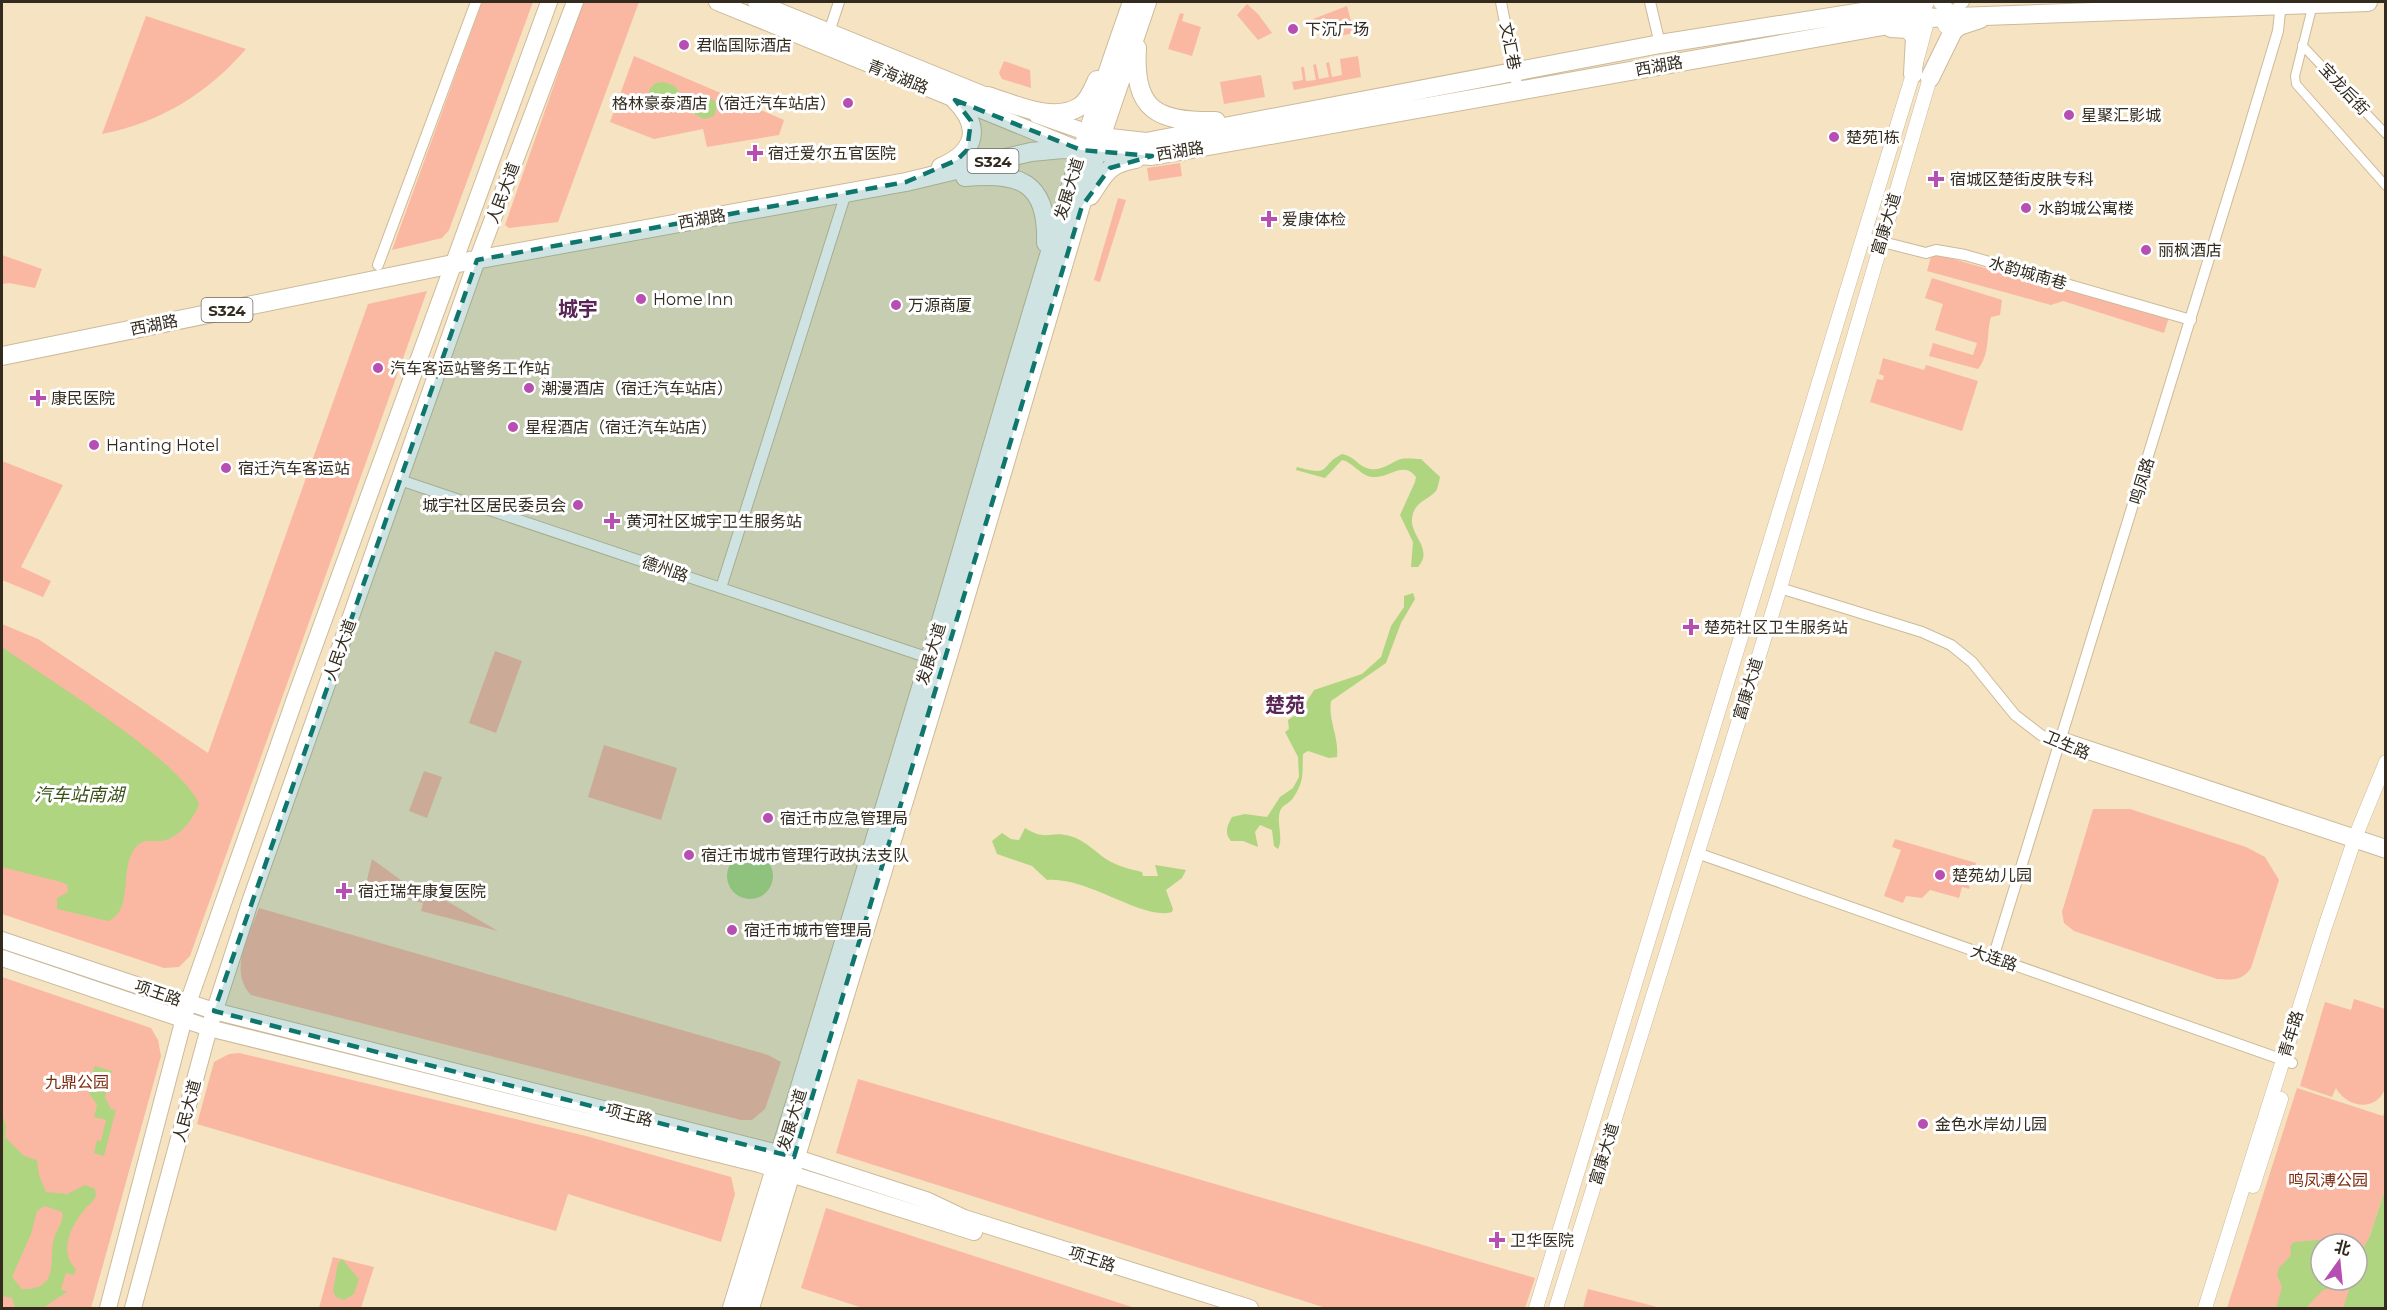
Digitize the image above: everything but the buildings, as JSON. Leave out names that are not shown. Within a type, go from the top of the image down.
[{"type":"main road","name":"人民大道","points":[[108,1308],[182,1019],[549,2]]},
{"type":"main road","name":"人民大道","points":[[133,1308],[212,1020],[250,902],[477,260],[575,2]]},
{"type":"main road","name":"青海湖路","points":[[717,2],[955,100],[1091,143]]},
{"type":"main road","name":"青海湖路","points":[[756,2],[988,96],[1091,143]]},
{"type":"main road","name":"发展大道","points":[[750,1308],[786,1163],[929,658],[1034,299],[1091,143],[1132,15],[1147,2]]},
{"type":"main road","name":"西湖路","points":[[2,356],[453,264],[906,182],[1031,152],[1091,143],[1146,142],[1660,44],[1923,6],[2012,13],[2368,2]]},
{"type":"main road","name":"西湖路","points":[[1091,143],[1152,156],[1854,31],[1923,6]]},
{"type":"main road","points":[[1921,76],[1959,26],[2012,13]]},
{"type":"main road","points":[[988,96],[1047,112],[1067,112],[1079,107],[1095,85],[1132,15]]},
{"type":"main road","points":[[1132,15],[1138,88],[1144,100],[1155,111],[1174,119],[1188,121],[1265,120]]},
{"type":"main road","points":[[1854,31],[1900,27],[1912,31],[1921,76]]},
{"type":"main road","points":[[906,182],[957,160],[967,150],[971,137],[971,121],[955,100]]},
{"type":"main road","name":"发展大道","points":[[732,1308],[786,1163],[1082,206],[1091,143]]},
{"type":"main road","points":[[1082,206],[1110,168],[1118,163],[1152,156]]},
{"type":"main road","points":[[906,182],[1001,175],[1016,178],[1029,186],[1039,199],[1047,226],[1044,257],[1034,299]]},
{"type":"main road","points":[[479,192],[500,201]]},
{"type":"main road","points":[[431,326],[451,333]]},
{"type":"main road","name":"项王路","points":[[2,940],[188,1003],[212,1020]]},
{"type":"main road","name":"项王路","points":[[2,958],[182,1019],[212,1020],[926,1200],[964,1218],[1250,1308]]},
{"type":"main road","name":"项王路","points":[[786,1163],[1212,1308]]},
{"type":"street","points":[[378,265],[476,2]]},
{"type":"street","points":[[829,32],[839,2]]},
{"type":"street","name":"文汇巷","points":[[1501,2],[1518,91]]},
{"type":"street","points":[[1650,2],[1660,44]]},
{"type":"street","points":[[1944,8],[1964,2]]},
{"type":"street","name":"鸣凤路","points":[[1993,958],[2062,742],[2191,320],[2278,31],[2281,3]]},
{"type":"street","points":[[2313,4],[2295,76],[2296,84],[2385,186]]},
{"type":"street","name":"富康大道","points":[[1556,1308],[1780,585],[1881,241],[1921,76],[1923,6]]},
{"type":"street","name":"富康大道","points":[[1536,1308],[1863,237],[1944,8]]},
{"type":"street","name":"宝龙后街","points":[[2302,45],[2385,134]]},
{"type":"street","points":[[721,588],[846,193]]},
{"type":"street","name":"水韵城南巷","points":[[1863,237],[1926,253],[1936,250],[1965,255],[2191,320]]},
{"type":"street","name":"德州路","points":[[400,480],[929,658]]},
{"type":"street","name":"卫生路","points":[[1780,585],[1922,632],[1951,645],[1972,662],[2015,715],[2042,735],[2359,840],[2385,845]]},
{"type":"street","name":"青年路","points":[[2205,1308],[2329,939],[2385,762]]},
{"type":"street","name":"青年路","points":[[2359,840],[2385,786]]},
{"type":"street","name":"卫生路","points":[[2359,840],[2385,853]]},
{"type":"street","name":"大连路","points":[[1697,853],[2288,1061]]},
{"type":"street","name":"青年路","points":[[2215,1308],[2288,1061]]},
{"type":"highlighted area","points":[[955,100],[1081,150],[1152,156],[1110,168],[1082,206],[794,1157],[214,1011],[477,260],[906,182],[957,160],[967,150],[971,121]]},
{"type":"green space","points":[[482,2],[533,2],[449,230],[442,238],[392,250]]},
{"type":"green space","points":[[583,2],[639,2],[558,222],[509,228],[505,225]]},
{"type":"green space","points":[[1247,4],[1258,14],[1272,33],[1258,40],[1237,15]]},
{"type":"green space","points":[[1347,6],[1354,33],[1321,40],[1313,19]]},
{"type":"green space","points":[[1180,13],[1184,14],[1182,21],[1201,27],[1192,56],[1168,49]]},
{"type":"green space","points":[[146,16],[246,49],[216,79],[182,104],[144,122],[102,134]]},
{"type":"green space","points":[[634,56],[784,120],[779,135],[707,147],[703,129],[654,139],[610,122]]},
{"type":"green space","points":[[1358,56],[1361,77],[1294,90],[1292,82],[1303,80],[1301,67],[1304,67],[1306,81],[1316,80],[1313,65],[1316,64],[1319,79],[1329,77],[1326,63],[1329,62],[1332,77],[1342,75],[1340,59]]},
{"type":"green space","points":[[1004,61],[1030,70],[1031,88],[1002,79],[999,73]]},
{"type":"green space","points":[[1261,75],[1265,97],[1224,104],[1220,82]]},
{"type":"green space","points":[[1180,163],[1182,176],[1149,181],[1147,168]]},
{"type":"green space","points":[[1118,198],[1126,200],[1100,282],[1094,280]]},
{"type":"green space","points":[[1932,253],[2016,277],[2022,274],[2169,317],[2164,333],[2063,301],[2051,305],[1927,271]]},
{"type":"green space","points":[[2,255],[42,269],[35,288],[9,283],[2,284]]},
{"type":"green space","points":[[1932,278],[2002,300],[2000,315],[1991,317],[1987,349],[1978,369],[1929,356],[1933,343],[1973,355],[1977,343],[1935,330],[1943,304],[1925,298]]},
{"type":"green space","points":[[427,291],[190,956],[179,967],[164,968],[2,914],[2,624],[38,639],[208,753],[368,304]]},
{"type":"green space","points":[[1883,358],[1924,370],[1926,365],[1978,381],[1962,431],[1870,402],[1877,379],[1883,380],[1884,376],[1879,374]]},
{"type":"green space","points":[[2,461],[63,485],[21,567],[51,581],[43,597],[2,580]]},
{"type":"green space","points":[[495,651],[522,661],[496,733],[469,723]]},
{"type":"green space","points":[[604,745],[677,768],[661,820],[588,797]]},
{"type":"green space","points":[[424,771],[442,777],[427,818],[409,811]]},
{"type":"green space","points":[[2093,809],[2130,809],[2246,847],[2265,857],[2279,880],[2248,972],[2237,979],[2217,979],[2074,931],[2064,923],[2062,912]]},
{"type":"green space","points":[[1895,839],[1976,863],[1969,889],[1962,887],[1959,898],[1930,890],[1922,898],[1906,896],[1903,903],[1884,896],[1901,850],[1892,847]]},
{"type":"green space","points":[[372,859],[409,886],[414,882],[498,931],[421,911],[423,903],[365,888]]},
{"type":"green space","points":[[259,908],[768,1055],[781,1062],[765,1109],[752,1120],[741,1120],[251,995],[244,985],[241,964],[246,941]]},
{"type":"green space","name":"九鼎公园","points":[[2,977],[151,1028],[158,1040],[161,1056],[91,1308],[2,1308]]},
{"type":"green space","points":[[2354,999],[2385,1009],[2385,1089],[2375,1101],[2361,1105],[2347,1100],[2336,1088],[2332,1097],[2300,1086],[2325,1002],[2351,1010]]},
{"type":"green space","points":[[239,1053],[586,1136],[731,1177],[735,1194],[721,1242],[568,1194],[556,1231],[197,1124],[214,1062],[229,1054]]},
{"type":"green space","points":[[858,1079],[1535,1278],[1525,1308],[1326,1308],[836,1153]]},
{"type":"green space","name":"鸣凤溥公园","points":[[2297,1088],[2383,1116],[2385,1110],[2385,1190],[2369,1238],[2369,1232],[2309,1232],[2309,1292],[2361,1292],[2359,1308],[2227,1308]]},
{"type":"green space","points":[[826,1208],[1135,1308],[863,1308],[801,1288]]},
{"type":"green space","points":[[333,1257],[374,1267],[361,1308],[319,1308]]},
{"type":"green space","points":[[1588,1289],[1661,1308],[1583,1308]]},
{"type":"water","points":[[664,82],[675,86],[684,99],[705,97],[714,100],[717,106],[714,116],[704,119],[689,111],[662,112],[653,109],[649,99],[650,88],[656,83]]},
{"type":"water","points":[[1342,454],[1370,469],[1383,468],[1401,459],[1421,459],[1440,477],[1436,491],[1418,505],[1413,513],[1412,525],[1424,554],[1418,567],[1411,567],[1413,542],[1400,515],[1415,482],[1416,477],[1411,472],[1402,470],[1371,477],[1342,460],[1325,478],[1296,470],[1297,467],[1316,471],[1324,469]]},
{"type":"water","points":[[1413,593],[1415,599],[1401,623],[1386,663],[1331,701],[1337,757],[1329,758],[1308,751],[1303,754],[1299,786],[1290,802],[1280,811],[1278,849],[1274,846],[1272,830],[1260,825],[1255,832],[1258,847],[1243,841],[1231,841],[1227,829],[1232,817],[1245,814],[1267,817],[1280,797],[1293,788],[1299,777],[1298,757],[1285,732],[1289,729],[1288,720],[1300,712],[1314,690],[1362,674],[1381,657],[1391,626],[1404,607],[1404,596]]},
{"type":"water","name":"汽车站南湖","points":[[2,647],[140,743],[167,765],[187,786],[199,804],[190,822],[180,832],[162,841],[145,841],[136,847],[128,866],[121,908],[116,916],[108,921],[57,909],[57,898],[68,892],[67,885],[2,867]]},
{"type":"water","points":[[1025,828],[1038,834],[1058,834],[1075,838],[1110,861],[1142,872],[1143,876],[1158,876],[1155,865],[1186,870],[1182,878],[1166,890],[1172,912],[1160,913],[1146,910],[1079,885],[1047,880],[1032,866],[997,854],[992,841],[1002,833],[1011,839],[1019,840]]},
{"type":"water","points":[[750,853],[759,854],[767,859],[772,867],[772,885],[767,893],[759,898],[750,899],[741,898],[733,893],[728,885],[727,876],[728,867],[733,859],[741,854]]},
{"type":"water","points":[[95,1066],[112,1071],[105,1097],[111,1109],[116,1110],[104,1156],[94,1153],[97,1140],[101,1141],[106,1120],[94,1117],[97,1105],[89,1093],[90,1089],[79,1085],[83,1072],[92,1074]]},
{"type":"water","points":[[2,1113],[6,1127],[5,1137],[24,1156],[37,1160],[39,1175],[46,1192],[67,1194],[85,1185],[95,1189],[96,1195],[75,1223],[68,1239],[68,1254],[76,1269],[74,1275],[66,1273],[61,1289],[67,1292],[43,1308],[15,1308],[12,1298],[2,1296]],"holes":[[[45,1206],[62,1212],[61,1222],[54,1238],[48,1279],[43,1285],[22,1289],[12,1277],[31,1234],[37,1211]]]},
{"type":"water","points":[[2385,1190],[2385,1308],[2343,1308],[2348,1292],[2369,1292],[2369,1238]]},
{"type":"water","points":[[2309,1241],[2309,1292],[2321,1292],[2306,1308],[2276,1308],[2282,1287],[2277,1275],[2279,1268],[2291,1255],[2290,1247],[2294,1242]]},
{"type":"water","points":[[342,1259],[359,1279],[354,1294],[344,1300],[336,1297],[333,1291],[338,1263]]},
{"type":"place","name":"下沉广场","points":[[1293,29]]},
{"type":"place","name":"君临国际酒店","points":[[684,45]]},
{"type":"place","name":"格林豪泰酒店（宿迁汽车站店）","points":[[848,103]]},
{"type":"place","name":"星聚汇影城","points":[[2069,115]]},
{"type":"place","name":"楚苑1栋","points":[[1834,137]]},
{"type":"place","name":"宿迁爱尔五官医院","points":[[755,153]]},
{"type":"place","name":"宿城区楚街皮肤专科","points":[[1936,179]]},
{"type":"place","name":"水韵城公寓楼","points":[[2026,208]]},
{"type":"place","name":"爱康体检","points":[[1269,219]]},
{"type":"place","name":"丽枫酒店","points":[[2146,250]]},
{"type":"place","name":"Home Inn","points":[[641,299]]},
{"type":"place","name":"万源商厦","points":[[896,305]]},
{"type":"place","name":"汽车客运站警务工作站","points":[[378,368]]},
{"type":"place","name":"潮漫酒店（宿迁汽车站店）","points":[[529,388]]},
{"type":"place","name":"康民医院","points":[[38,398]]},
{"type":"place","name":"星程酒店（宿迁汽车站店）","points":[[513,427]]},
{"type":"place","name":"Hanting Hotel","points":[[94,445]]},
{"type":"place","name":"宿迁汽车客运站","points":[[226,468]]},
{"type":"place","name":"城宇社区居民委员会","points":[[578,505]]},
{"type":"place","name":"黄河社区城宇卫生服务站","points":[[612,521]]},
{"type":"place","name":"楚苑社区卫生服务站","points":[[1691,627]]},
{"type":"place","name":"宿迁市应急管理局","points":[[768,818]]},
{"type":"place","name":"宿迁市城市管理行政执法支队","points":[[689,855]]},
{"type":"place","name":"楚苑幼儿园","points":[[1940,875]]},
{"type":"place","name":"宿迁瑞年康复医院","points":[[344,891]]},
{"type":"place","name":"宿迁市城市管理局","points":[[732,930]]},
{"type":"place","name":"金色水岸幼儿园","points":[[1923,1124]]},
{"type":"place","name":"卫华医院","points":[[1497,1240]]},
{"type":"district","name":"城宇","points":[[578,309]]},
{"type":"district","name":"楚苑","points":[[1285,705]]}]
